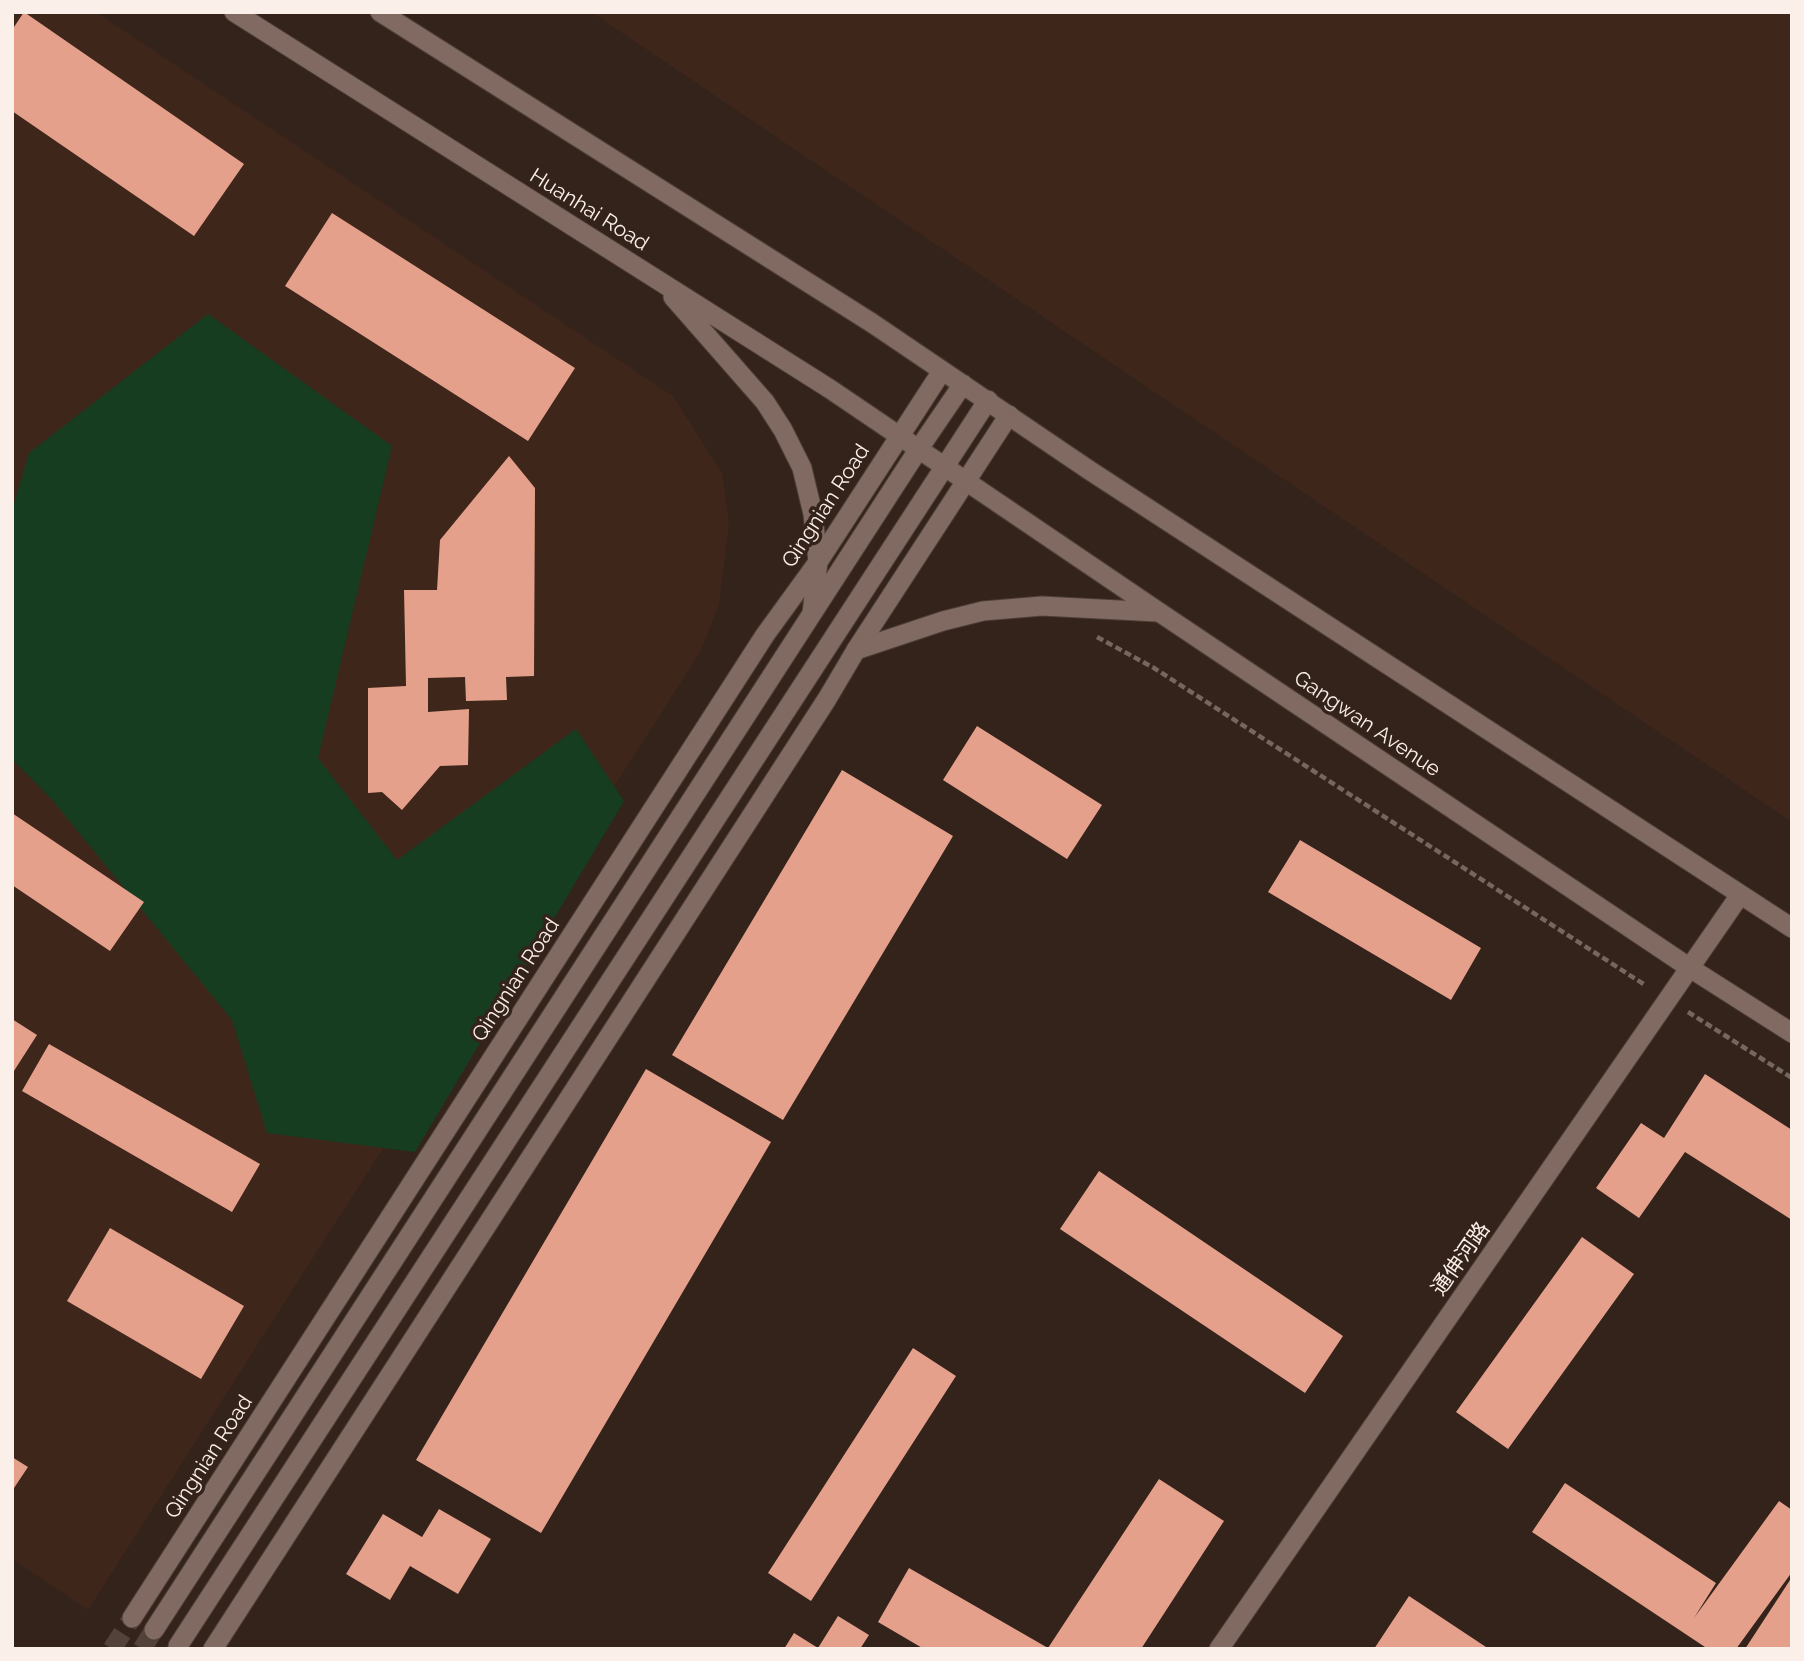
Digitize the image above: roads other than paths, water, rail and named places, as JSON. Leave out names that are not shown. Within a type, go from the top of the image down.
[{"type":"main road","name":"Huanhai Road","points":[[234,12],[830,389],[918,450]]},
{"type":"main road","points":[[380,12],[872,323],[1089,470],[1792,928]]},
{"type":"main road","points":[[658,281],[765,402],[802,468],[813,514],[818,562],[812,617]]},
{"type":"main road","name":"Qingnian Road","points":[[132,1618],[765,635],[818,562],[942,370]]},
{"type":"main road","points":[[154,1630],[963,384]]},
{"type":"main road","points":[[178,1646],[988,400]]},
{"type":"main road","points":[[213,1649],[1009,415]]},
{"type":"main road","name":"Gangwan Avenue","points":[[918,450],[1690,968],[1792,1032]]},
{"type":"main road","points":[[856,650],[943,621],[983,611],[1042,606],[1158,612]]},
{"type":"main road","name":"通伸河路","points":[[1219,1649],[1740,895]]},
{"type":"tunnel","points":[[112,1649],[132,1618]]},
{"type":"tunnel","points":[[142,1649],[154,1630]]}]
